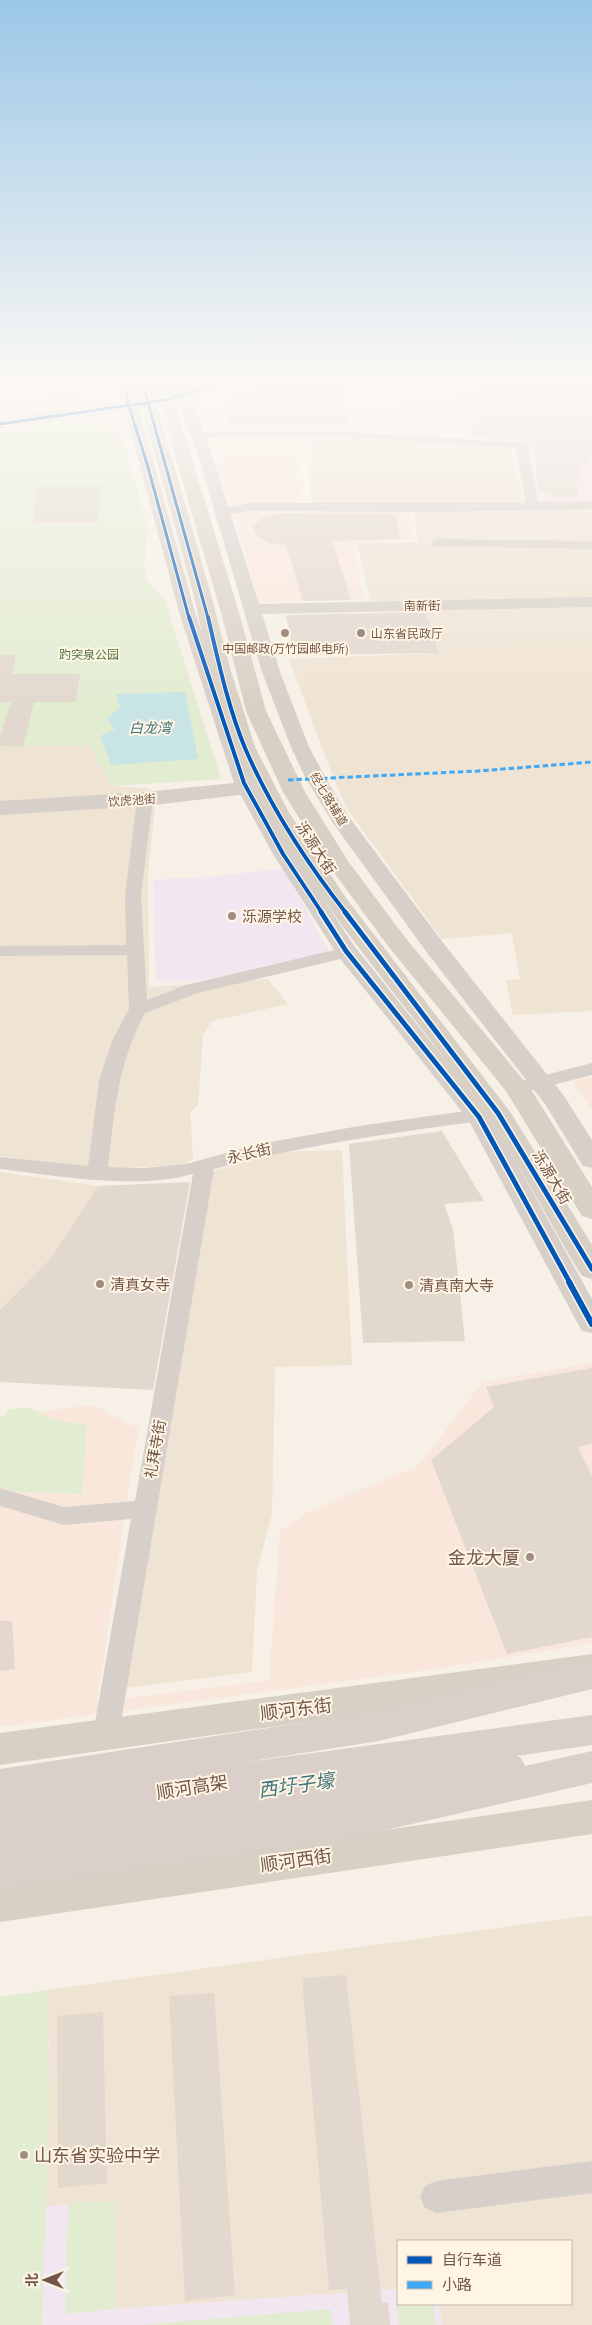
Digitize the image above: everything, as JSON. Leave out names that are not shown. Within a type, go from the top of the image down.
[{"type":"highway","points":[[0,1784],[379,1726],[592,1674]]},
{"type":"highway","name":"顺河高架","points":[[0,1815],[321,1767],[592,1730]]},
{"type":"highway","name":"顺河高架","points":[[0,1841],[592,1757]]},
{"type":"highway","points":[[0,1871],[355,1820],[592,1767]]},
{"type":"main road","name":"泺源大街","points":[[177,490],[220,668],[245,747],[255,787],[277,811],[337,902],[489,1115],[592,1269]]},
{"type":"main road","name":"泺源大街","points":[[187,490],[231,616],[256,710],[294,792],[338,863],[396,941],[517,1088],[592,1210]]},
{"type":"main road","name":"饮虎池街","points":[[0,808],[145,799],[255,787]]},
{"type":"main road","name":"顺河东街","points":[[0,1749],[592,1668]]},
{"type":"main road","name":"顺河西街","points":[[0,1904],[592,1816]]},
{"type":"street","name":"经七路辅道","points":[[216,490],[271,672],[300,747],[321,788],[340,819],[436,950],[555,1101],[592,1160]]},
{"type":"street","points":[[530,490],[532,506]]},
{"type":"street","points":[[224,512],[251,507],[592,507]]},
{"type":"street","points":[[438,543],[592,545]]},
{"type":"street","name":"南新街","points":[[252,609],[592,602]]},
{"type":"street","points":[[255,787],[283,854],[347,952],[489,1115],[592,1324]]},
{"type":"street","points":[[97,1173],[109,1081],[122,1041],[138,1009],[133,895],[145,799]]},
{"type":"street","points":[[0,951],[135,950]]},
{"type":"street","points":[[138,1009],[192,989],[347,952]]},
{"type":"street","points":[[517,1088],[592,1069]]},
{"type":"street","name":"永长街","points":[[0,1164],[97,1173],[145,1174],[186,1170],[260,1150],[359,1132],[489,1115]]},
{"type":"street","name":"礼拜寺街","points":[[106,1734],[205,1164]]},
{"type":"street","points":[[0,1497],[64,1516],[145,1509]]},
{"type":"street","points":[[436,2197],[592,2177]]},
{"type":"shaded area","points":[[226,490],[301,490],[301,505],[409,506],[414,540],[352,542],[365,599],[259,602]]},
{"type":"shaded area","points":[[311,490],[521,490],[525,508],[592,507],[592,598],[521,601],[370,601],[357,543],[418,542],[413,506],[311,505]]},
{"type":"shaded area","points":[[535,490],[592,490],[592,502],[536,503]]},
{"type":"shaded area","points":[[592,607],[592,1011],[513,1015],[506,980],[520,979],[512,933],[442,939],[348,810],[333,777],[289,659],[439,653],[426,610]]},
{"type":"shaded area","points":[[90,745],[110,786],[150,788],[155,808],[148,874],[149,987],[268,979],[288,1004],[212,1021],[203,1035],[198,1105],[190,1112],[193,1159],[181,1166],[86,1168],[0,1156],[0,747]]},
{"type":"shaded area","name":"泺源学校","points":[[284,868],[329,952],[204,980],[156,981],[153,880],[220,876]]},
{"type":"shaded area","points":[[592,1077],[592,1110],[572,1081]]},
{"type":"shaded area","points":[[342,1150],[352,1365],[275,1367],[272,1514],[257,1570],[252,1672],[126,1688],[211,1172],[278,1152]]},
{"type":"shaded area","points":[[0,1172],[98,1186],[51,1258],[0,1310]]},
{"type":"shaded area","points":[[592,1363],[592,1643],[443,1668],[0,1727],[0,1416],[93,1405],[138,1428],[97,1702],[269,1680],[280,1531],[310,1511],[418,1466],[483,1382]]},
{"type":"shaded area","points":[[592,1915],[592,2325],[442,2325],[439,2305],[572,2305],[572,2240],[397,2240],[397,2289],[116,2309],[114,2202],[46,2206],[49,2108],[47,1990]]},
{"type":"shaded area","name":"山东省实验中学","points":[[49,2039],[46,2206],[114,2201],[116,2309],[397,2289],[397,2305],[439,2305],[442,2325],[0,2325],[0,2045]]},
{"type":"green space","name":"趵突泉公园","points":[[0,490],[137,490],[148,526],[144,566],[148,582],[164,597],[221,779],[110,786],[90,745],[0,747]]},
{"type":"green space","points":[[30,1408],[51,1419],[87,1425],[82,1494],[9,1491],[0,1485],[0,1420],[9,1409]]},
{"type":"green space","points":[[47,1990],[49,2108],[42,2325],[0,2325],[0,1997]]},
{"type":"green space","points":[[114,2201],[116,2309],[65,2314],[68,2204]]},
{"type":"green space","points":[[396,2304],[433,2305],[436,2325],[399,2325]]},
{"type":"green space","points":[[331,2309],[333,2325],[141,2325]]},
{"type":"water","name":"白龙湾","points":[[185,692],[198,759],[111,765],[100,736],[115,729],[107,719],[120,707],[116,694]]},
{"type":"building","points":[[36,490],[102,490],[98,523],[33,523]]},
{"type":"building","points":[[539,490],[578,490],[579,498],[551,498],[550,493],[539,493]]},
{"type":"building","points":[[281,513],[395,514],[400,539],[332,541],[351,600],[303,601],[286,545],[270,543],[257,537],[253,527],[260,519]]},
{"type":"building","name":"山东省民政厅","points":[[426,612],[439,653],[294,655],[286,615]]},
{"type":"building","points":[[0,655],[16,655],[12,674],[80,674],[76,702],[34,702],[23,747],[0,746],[0,736],[11,702],[0,702]]},
{"type":"building","name":"清真南大寺","points":[[442,1131],[484,1201],[444,1204],[453,1229],[465,1341],[363,1343],[349,1144]]},
{"type":"building","name":"清真女寺","points":[[190,1182],[153,1390],[0,1382],[0,1310],[51,1258],[98,1186]]},
{"type":"building","name":"金龙大厦","points":[[592,1368],[592,1444],[578,1447],[592,1476],[592,1637],[507,1654],[431,1460],[494,1407],[486,1387]]},
{"type":"building","points":[[0,1621],[12,1621],[15,1669],[0,1671]]},
{"type":"building","points":[[346,1975],[382,2303],[388,2302],[390,2325],[350,2325],[347,2289],[329,2290],[302,1978]]},
{"type":"building","points":[[214,1993],[235,2295],[185,2301],[169,1996]]},
{"type":"building","points":[[103,2012],[107,2183],[58,2188],[57,2016]]},
{"type":"marked path","points":[[288,780],[478,771],[592,762]]},
{"type":"cycle path","points":[[154,490],[187,612],[244,783],[283,854],[346,951],[479,1117],[592,1324]]},
{"type":"cycle path","points":[[172,490],[203,598],[220,668],[245,747],[277,811],[337,902],[498,1113],[592,1269]]},
{"type":"place","name":"中国邮政(万竹园邮电所)","points":[[285,633]]},
{"type":"place","name":"山东省民政厅","points":[[361,633]]},
{"type":"place","name":"泺源学校","points":[[232,916]]},
{"type":"place","name":"清真女寺","points":[[100,1284]]},
{"type":"place","name":"清真南大寺","points":[[409,1285]]},
{"type":"place","name":"金龙大厦","points":[[530,1557]]},
{"type":"place","name":"山东省实验中学","points":[[24,2155]]},
{"type":"water label","name":"西圩子壕","points":[[296,1785]]}]
